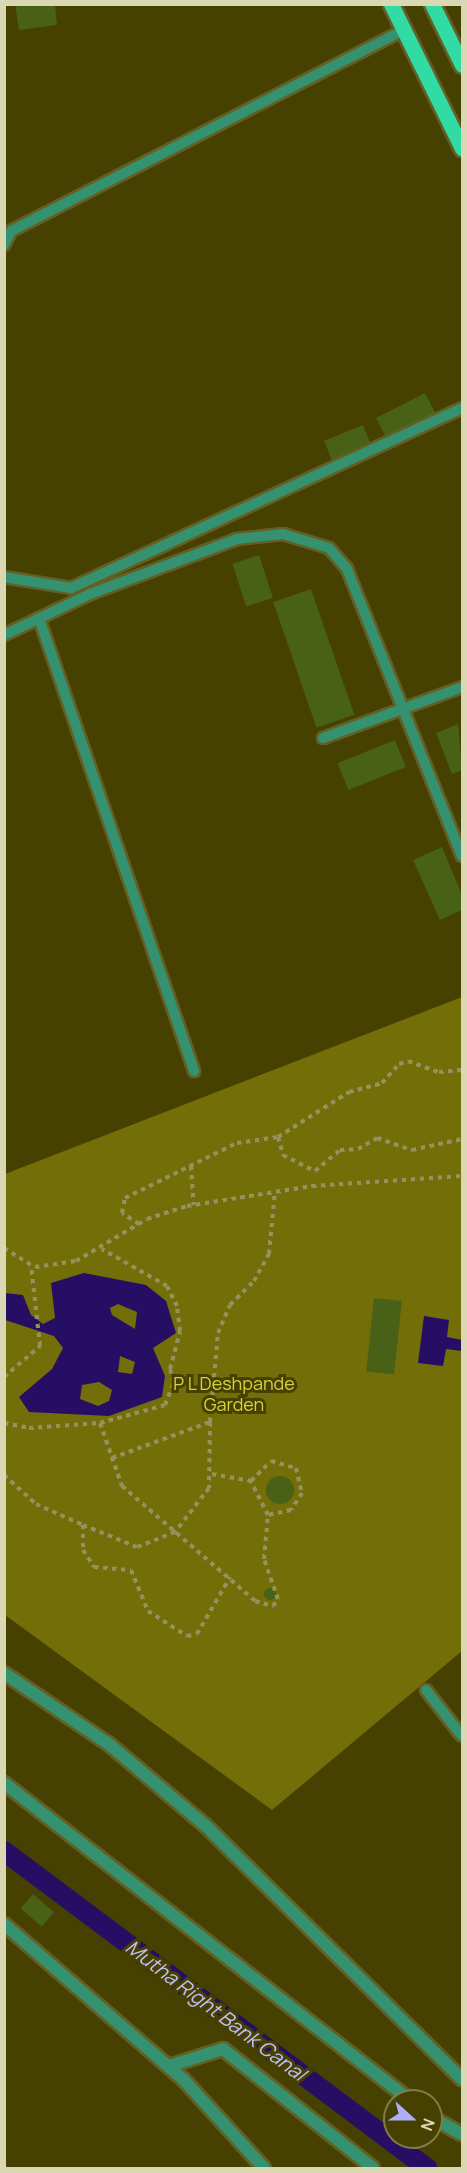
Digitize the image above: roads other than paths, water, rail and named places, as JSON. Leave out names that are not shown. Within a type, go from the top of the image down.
[{"type":"main road","points":[[391,4],[462,148]]},
{"type":"main road","points":[[432,4],[462,65]]},
{"type":"street","points":[[4,1673],[110,1745],[206,1826],[462,2079]]},
{"type":"street","points":[[4,1783],[396,2089]]},
{"type":"street","points":[[4,1924],[169,2066],[264,2169]]},
{"type":"street","points":[[169,2066],[223,2049],[373,2169]]},
{"type":"street","points":[[443,2124],[462,2134]]},
{"type":"lane","points":[[4,245],[11,231],[404,30]]},
{"type":"lane","points":[[4,577],[71,588],[462,408]]},
{"type":"lane","points":[[4,635],[39,618],[237,538],[282,534],[316,542],[347,569],[462,856]]},
{"type":"lane","points":[[39,618],[194,1071]]},
{"type":"lane","points":[[323,738],[462,687]]},
{"type":"lane","points":[[426,1690],[462,1736]]},
{"type":"waterway","name":"Mutha Right Bank Canal","points":[[4,1851],[427,2168]]},
{"type":"park label","name":"P L Deshpande Garden","points":[[234,1394]]}]
